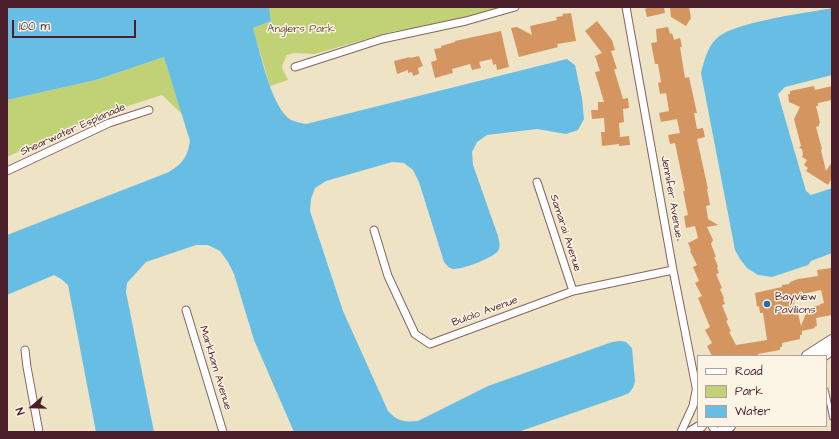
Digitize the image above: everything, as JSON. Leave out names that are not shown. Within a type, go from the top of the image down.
[{"type":"main road","points":[[811,355],[832,340]]},
{"type":"main road","points":[[823,355],[832,349]]},
{"type":"main road","points":[[690,432],[699,427]]},
{"type":"street","points":[[295,67],[382,39],[466,21],[515,7]]},
{"type":"street","name":"Jennifer Avenue","points":[[626,7],[673,270],[697,393],[693,406],[681,432]]},
{"type":"street","name":"Shearwater Esplanade","points":[[7,171],[109,124],[149,110]]},
{"type":"street","name":"Samarai Avenue","points":[[537,182],[573,291]]},
{"type":"street","name":"Bulolo Avenue","points":[[374,230],[388,276],[415,334],[430,344],[573,291],[673,270]]},
{"type":"street","name":"Markham Avenue","points":[[186,310],[223,432]]},
{"type":"street","points":[[25,350],[39,432]]},
{"type":"lane","points":[[827,395],[832,418]]},
{"type":"path","points":[[674,214],[678,241]]},
{"type":"green space","name":"Anglers Park","points":[[269,7],[503,7],[464,19],[390,32],[315,54],[294,53],[287,55],[282,68],[288,80],[270,86],[253,28],[271,21]]},
{"type":"green space","points":[[164,57],[183,115],[162,95],[103,114],[7,157],[7,100],[96,80]]},
{"type":"water","points":[[7,7],[269,7],[271,21],[253,28],[267,78],[284,114],[291,120],[306,124],[567,59],[575,65],[582,98],[584,119],[578,130],[566,134],[537,129],[487,135],[477,142],[472,152],[473,165],[498,236],[498,251],[490,257],[478,263],[458,269],[452,269],[447,266],[444,262],[419,182],[413,170],[404,163],[392,162],[326,181],[315,188],[311,199],[310,211],[343,311],[388,411],[398,419],[405,421],[418,421],[488,386],[612,342],[626,342],[632,348],[635,381],[633,388],[629,393],[622,396],[518,432],[294,432],[254,340],[234,274],[228,262],[220,251],[208,245],[196,245],[146,262],[127,283],[126,292],[154,432],[96,432],[68,285],[54,275],[7,295],[7,235],[169,172],[184,160],[190,141],[164,57],[96,80],[7,100]]},
{"type":"water","points":[[832,8],[832,75],[785,87],[778,94],[806,191],[811,195],[832,188],[832,253],[811,261],[808,265],[772,277],[758,275],[747,268],[735,250],[701,73],[703,64],[713,43],[725,33],[753,23]]},
{"type":"building","points":[[647,7],[664,7],[665,13],[647,17],[645,9]]},
{"type":"building","points":[[670,7],[689,7],[691,18],[686,26],[671,17]]},
{"type":"building","points":[[571,13],[576,41],[557,44],[558,47],[519,57],[511,28],[517,27],[532,35],[530,26],[557,20],[556,17],[563,16],[562,14]]},
{"type":"building","points":[[597,21],[612,40],[615,50],[611,51],[617,69],[614,69],[623,99],[628,98],[629,108],[623,109],[624,122],[619,123],[620,137],[629,136],[630,145],[619,146],[619,144],[602,146],[601,132],[605,132],[604,118],[592,119],[591,110],[598,110],[598,102],[604,102],[595,72],[600,71],[595,56],[602,53],[585,31]]},
{"type":"building","points":[[668,27],[674,40],[680,38],[685,78],[689,77],[697,113],[694,113],[697,129],[703,128],[705,137],[697,139],[708,189],[710,205],[706,206],[708,219],[718,225],[707,227],[713,240],[711,244],[718,266],[717,268],[719,273],[716,274],[722,288],[720,289],[725,304],[722,305],[728,320],[726,321],[731,331],[729,332],[736,345],[767,340],[763,313],[760,313],[759,306],[757,307],[755,293],[782,287],[782,285],[789,284],[790,282],[798,279],[818,276],[817,270],[831,268],[832,315],[816,318],[817,326],[814,327],[815,328],[802,331],[800,339],[782,343],[780,350],[758,355],[712,355],[707,346],[712,343],[705,330],[710,327],[698,298],[702,296],[695,283],[699,281],[693,267],[697,265],[688,243],[698,238],[695,226],[686,228],[684,216],[688,215],[683,191],[685,191],[675,143],[670,144],[668,135],[680,133],[677,119],[661,122],[659,113],[669,111],[666,93],[660,94],[658,83],[661,82],[658,64],[655,64],[651,43],[657,42],[656,29]],"holes":[[[821,290],[824,303],[808,308],[801,326],[798,313],[796,313],[795,298],[803,296],[803,294]]]},
{"type":"building","points":[[501,31],[509,67],[497,70],[496,64],[493,65],[492,59],[479,62],[481,68],[472,70],[470,64],[452,69],[453,73],[435,78],[431,62],[437,60],[434,49],[441,48],[441,46],[455,41]]},
{"type":"building","points":[[419,56],[423,66],[418,68],[419,74],[413,76],[412,72],[408,73],[408,70],[397,74],[394,61]]},
{"type":"building","points":[[814,86],[815,90],[832,86],[832,100],[818,103],[818,106],[816,106],[820,123],[819,126],[816,127],[826,171],[832,162],[832,178],[828,185],[806,171],[808,168],[804,165],[807,160],[802,157],[802,149],[799,148],[801,146],[794,119],[800,107],[789,102],[788,94],[790,94],[790,91]]},
{"type":"place","name":"Bayview Pavilions","points":[[767,304]]}]
